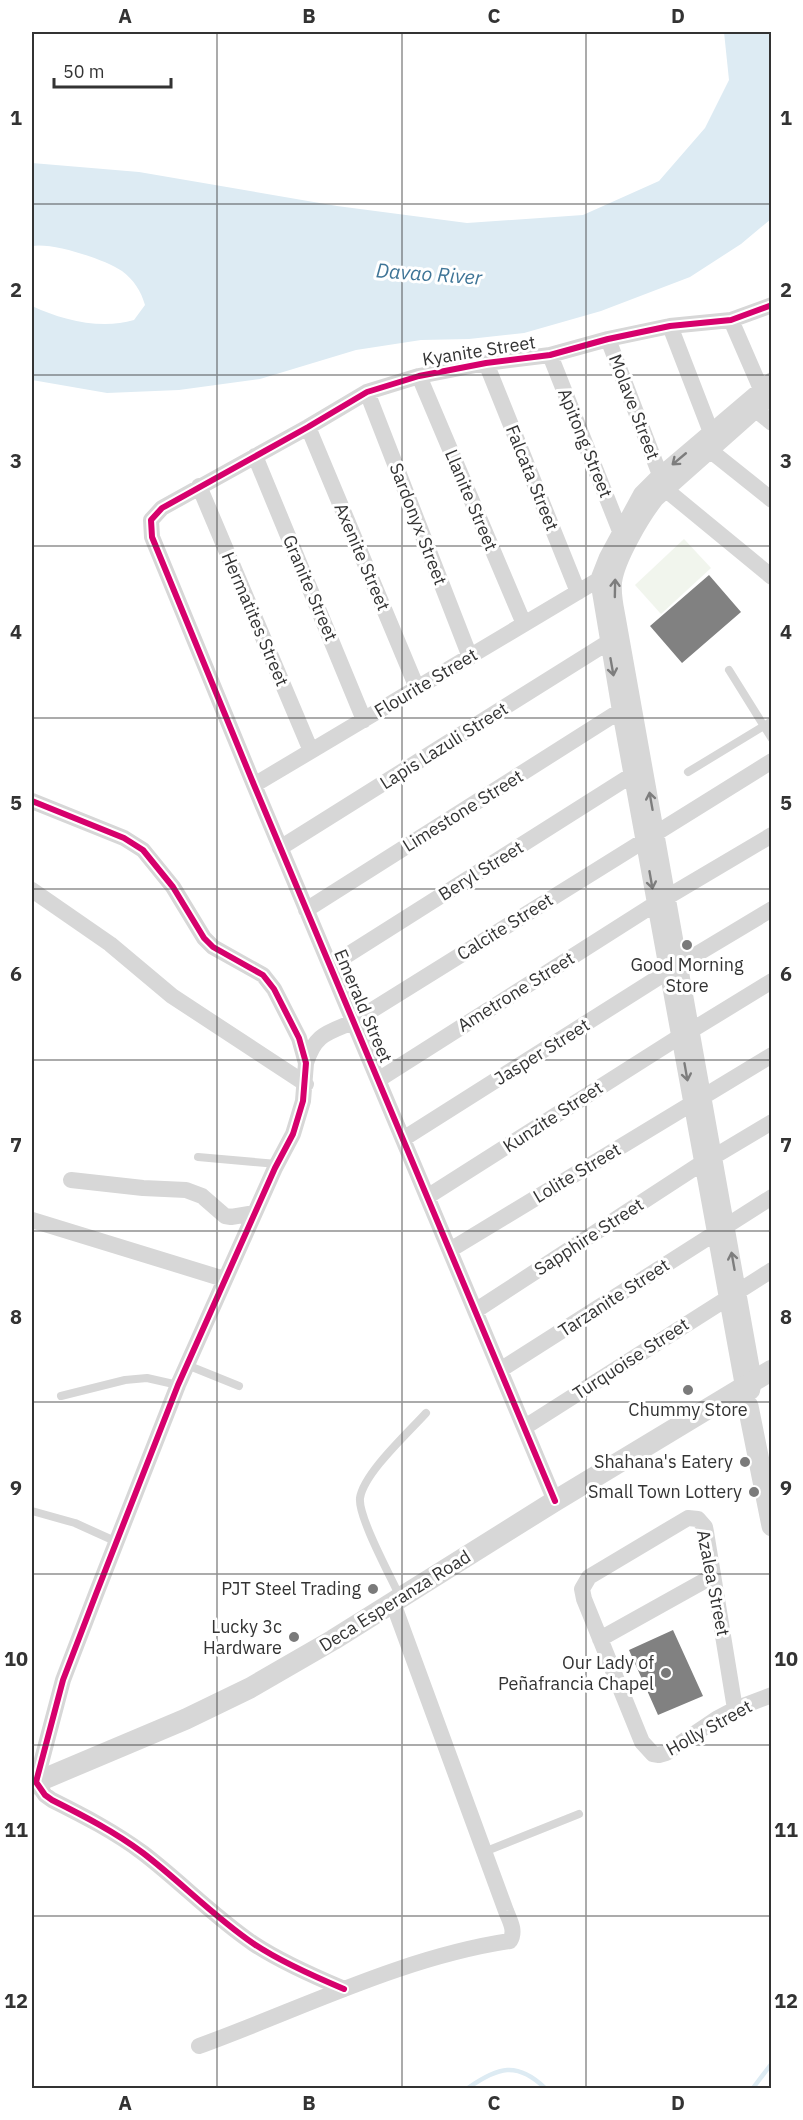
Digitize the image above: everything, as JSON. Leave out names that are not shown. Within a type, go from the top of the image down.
[{"type":"street","name":"Kyanite Street","points":[[151,520],[162,508],[199,486],[367,392],[418,376],[486,363],[550,355],[608,339],[670,326],[731,320],[771,305]]},
{"type":"street","points":[[731,320],[771,423]]},
{"type":"street","points":[[670,326],[709,442],[771,500]]},
{"type":"street","name":"Molave Street","points":[[608,339],[662,482]]},
{"type":"street","name":"Apitong Street","points":[[550,355],[620,531]]},
{"type":"street","name":"Falcata Street","points":[[486,363],[578,592]]},
{"type":"street","name":"Llanite Street","points":[[418,376],[524,624]]},
{"type":"street","name":"Sardonyx Street","points":[[367,392],[470,657]]},
{"type":"street","points":[[650,837],[632,775],[607,643],[598,580],[620,531],[641,494],[662,482],[762,396]]},
{"type":"street","name":"Axenite Street","points":[[308,427],[417,688]]},
{"type":"street","name":"Granite Street","points":[[255,456],[364,720]]},
{"type":"street","points":[[662,482],[771,577]]},
{"type":"street","points":[[662,482],[619,566],[614,584],[617,614],[650,837],[733,1295],[754,1386],[771,1526]]},
{"type":"street","name":"Hermatites Street","points":[[199,486],[311,751]]},
{"type":"street","name":"Emerald Street","points":[[151,520],[152,537],[254,785],[555,1501]]},
{"type":"street","name":"Flourite Street","points":[[254,785],[598,580]]},
{"type":"street","name":"Lapis Lazuli Street","points":[[280,848],[607,643]]},
{"type":"street","name":"Limestone Street","points":[[306,910],[620,711]]},
{"type":"street","name":"Calcite Street","points":[[306,1063],[314,1042],[324,1035],[353,1022],[771,761]]},
{"type":"street","name":"Beryl Street","points":[[330,966],[632,775]]},
{"type":"street","points":[[32,801],[124,838],[143,850],[173,887],[204,938],[213,947],[263,975],[274,989],[299,1038],[306,1063],[303,1101],[293,1134],[277,1164],[178,1385],[63,1680],[34,1783],[52,1800],[115,1834],[144,1854],[196,1899],[255,1945],[344,1989]]},
{"type":"street","name":"Ametrone Street","points":[[378,1080],[662,900],[771,834]]},
{"type":"street","points":[[32,890],[110,944],[172,996],[306,1084]]},
{"type":"street","name":"Jasper Street","points":[[403,1140],[771,909]]},
{"type":"street","name":"Kunzite Street","points":[[427,1197],[771,981]]},
{"type":"street","name":"Lolite Street","points":[[450,1250],[771,1055]]},
{"type":"street","name":"Sapphire Street","points":[[475,1311],[708,1160],[771,1122]]},
{"type":"street","points":[[71,1180],[142,1188],[186,1190],[202,1196],[225,1216],[255,1213]]},
{"type":"street","name":"Tarzanite Street","points":[[500,1370],[771,1197]]},
{"type":"street","points":[[32,1220],[224,1280]]},
{"type":"street","name":"Turquoise Street","points":[[525,1427],[771,1270]]},
{"type":"street","name":"Deca Esperanza Road","points":[[34,1783],[186,1719],[250,1688],[333,1640],[555,1501],[754,1386]]},
{"type":"street","name":"Azalea Street","points":[[584,1583],[597,1571],[688,1518],[698,1519],[705,1527],[735,1709]]},
{"type":"street","points":[[600,1639],[713,1576]]},
{"type":"street","name":"Holly Street","points":[[584,1583],[582,1589],[584,1599],[600,1639],[642,1742],[653,1754],[666,1753],[735,1709],[771,1695]]},
{"type":"street","points":[[199,2046],[372,1978],[488,1944],[510,1941],[513,1936],[513,1929],[396,1600]]},
{"type":"lane","points":[[729,670],[768,723],[771,739]]},
{"type":"lane","points":[[688,772],[768,723]]},
{"type":"lane","points":[[198,1156],[277,1164]]},
{"type":"lane","points":[[187,1365],[239,1386]]},
{"type":"lane","points":[[61,1396],[125,1380],[147,1378],[178,1385]]},
{"type":"lane","points":[[396,1600],[363,1516],[360,1500],[362,1489],[372,1473],[426,1413]]},
{"type":"lane","points":[[32,1510],[75,1523],[117,1542]]},
{"type":"lane","points":[[484,1852],[579,1814]]},
{"type":"shaded area","points":[[684,539],[711,568],[661,614],[635,585]]},
{"type":"water","name":"Davao River","points":[[724,32],[771,32],[771,219],[741,244],[690,277],[601,311],[524,333],[469,339],[421,340],[356,350],[260,379],[179,390],[107,393],[32,380],[32,306],[56,316],[95,324],[108,324],[134,320],[145,305],[133,282],[114,266],[65,249],[41,245],[32,246],[32,163],[139,172],[337,206],[467,223],[583,215],[659,181],[705,128],[729,80]]},
{"type":"building","points":[[709,575],[741,612],[682,663],[650,626]]},
{"type":"building","name":"Our Lady of Peñafrancia Chapel","points":[[673,1630],[703,1696],[658,1715],[629,1650]]},
{"type":"waterway","points":[[753,2088],[772,2063]]},
{"type":"waterway","points":[[468,2088],[489,2075],[507,2070],[525,2074],[545,2088]]},
{"type":"cycle path","points":[[555,1501],[254,785],[152,537],[151,520],[162,508],[367,392],[419,376],[486,363],[550,355],[608,339],[670,326],[731,320],[772,305]]},
{"type":"cycle path","points":[[32,801],[124,838],[143,850],[173,887],[204,938],[213,947],[263,975],[274,989],[299,1038],[306,1063],[303,1101],[293,1134],[275,1168],[178,1385],[63,1680],[36,1782],[45,1795],[52,1800],[110,1831],[143,1853],[225,1922],[264,1951],[344,1989]]},
{"type":"place","name":"Good Morning Store","points":[[687,945]]},
{"type":"place","name":"Chummy Store","points":[[688,1390]]},
{"type":"place","name":"Shahana's Eatery","points":[[745,1462]]},
{"type":"place","name":"Small Town Lottery","points":[[754,1492]]},
{"type":"place","name":"PJT Steel Trading","points":[[373,1589]]},
{"type":"place","name":"Lucky 3c Hardware","points":[[294,1637]]},
{"type":"place","name":"Our Lady of Peñafrancia Chapel","points":[[666,1673]]}]
